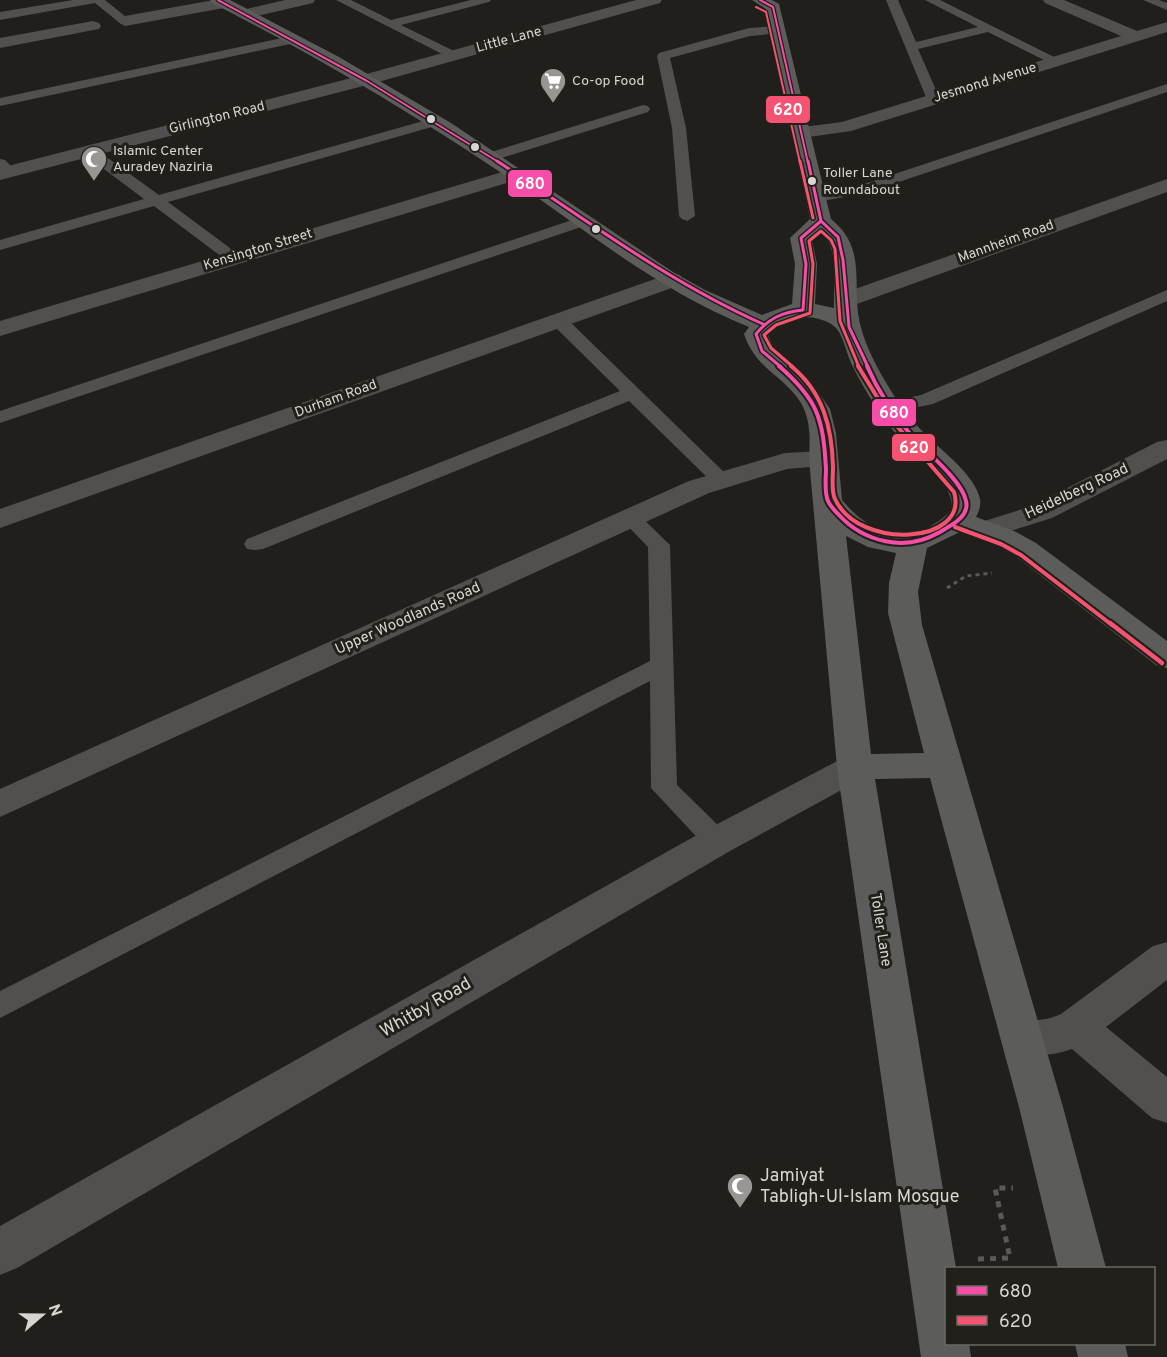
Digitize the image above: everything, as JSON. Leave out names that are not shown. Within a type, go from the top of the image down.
[{"type":"main road","points":[[221,1],[365,80],[434,122],[516,174],[672,280],[716,306],[763,324],[780,314],[803,310],[830,315],[842,320],[849,327]]},
{"type":"main road","points":[[771,2],[821,221],[838,237],[843,260],[849,327],[878,390],[910,434],[960,487],[967,504],[965,512],[972,525],[1025,549],[1167,657]]},
{"type":"main road","points":[[803,310],[806,264],[801,238],[821,221]]},
{"type":"main road","name":"Toller Lane","points":[[763,324],[756,334],[762,351],[807,393],[817,407],[824,430],[823,459],[855,767],[933,1260],[946,1357]]},
{"type":"main road","points":[[828,502],[848,524],[860,533],[886,543],[914,543],[972,525]]},
{"type":"main road","points":[[914,543],[903,582],[902,602],[943,765],[1024,1038],[1082,1267]]},
{"type":"main road","points":[[855,767],[943,765]]},
{"type":"street","points":[[244,14],[307,0]]},
{"type":"street","name":"Little Lane","points":[[365,80],[654,0]]},
{"type":"street","points":[[1051,0],[1135,36]]},
{"type":"street","points":[[125,21],[221,1]]},
{"type":"street","points":[[0,43],[93,26]]},
{"type":"street","name":"Jesmond Avenue","points":[[802,132],[844,127],[1167,27]]},
{"type":"street","name":"Girlington Road","points":[[3,169],[89,151],[365,80]]},
{"type":"street","name":"Kensington Street","points":[[0,329],[232,257],[516,174]]},
{"type":"street","name":"Mannheim Road","points":[[846,300],[1167,185]]},
{"type":"street","name":"Durham Road","points":[[0,519],[672,280]]},
{"type":"street","name":"Heidelberg Road","points":[[972,525],[1042,512],[1167,448]]},
{"type":"street","name":"Upper Woodlands Road","points":[[0,804],[699,487],[785,461],[823,459]]},
{"type":"street","name":"Whitby Road","points":[[0,1252],[717,841],[855,767]]},
{"type":"street","points":[[1024,1038],[1060,1035],[1076,1027],[1167,958]]},
{"type":"street","points":[[1076,1027],[1167,1104]]},
{"type":"lane","points":[[0,16],[93,0]]},
{"type":"lane","points":[[98,0],[125,21]]},
{"type":"lane","points":[[342,0],[452,55]]},
{"type":"lane","points":[[389,24],[485,0]]},
{"type":"lane","points":[[892,0],[933,99]]},
{"type":"lane","points":[[931,0],[1056,61]]},
{"type":"lane","points":[[1149,0],[1167,7]]},
{"type":"lane","points":[[911,47],[990,28]]},
{"type":"lane","points":[[687,216],[679,128],[663,56],[749,32],[777,30]]},
{"type":"lane","points":[[0,102],[291,40]]},
{"type":"lane","points":[[817,197],[861,190],[1167,88]]},
{"type":"lane","points":[[490,157],[643,110]]},
{"type":"lane","points":[[0,244],[434,122]]},
{"type":"lane","points":[[89,151],[232,257]]},
{"type":"lane","points":[[0,417],[584,221]]},
{"type":"lane","points":[[889,407],[926,400],[1167,295]]},
{"type":"lane","points":[[558,320],[721,480]]},
{"type":"lane","points":[[255,544],[632,393]]},
{"type":"lane","points":[[631,518],[659,545],[664,788],[717,841]]},
{"type":"lane","points":[[0,1005],[662,665]]},
{"type":"path","points":[[945,591],[948,586],[966,576],[994,573]]},
{"type":"path","points":[[933,1260],[1010,1258],[995,1188],[1063,1186]]},
{"type":"transit line","name":"680","points":[[218,0],[330,60],[440,125],[664,274],[729,309],[763,324]]},
{"type":"transit line","name":"680","points":[[760,0],[773,7],[821,221]]},
{"type":"transit line","name":"620","points":[[756,7],[766,12],[813,218]]},
{"type":"transit line","name":"680","points":[[821,221],[838,237],[843,260],[849,327],[878,390],[910,434],[960,487],[967,502],[964,514],[957,522],[935,535],[909,542],[887,543],[865,536],[850,527],[834,510],[827,500],[824,435],[816,407],[799,383],[762,351],[756,334],[761,328],[776,316],[803,310],[806,264],[801,238],[821,221]]},
{"type":"transit line","name":"620","points":[[821,231],[831,240],[835,249],[840,321],[852,355],[863,377],[904,436],[954,492],[957,503],[954,513],[947,521],[922,532],[896,536],[876,532],[861,525],[840,506],[834,497],[830,434],[822,405],[805,378],[771,348],[764,335],[782,322],[810,313],[813,264],[809,241],[821,231]]},
{"type":"transit line","name":"620","points":[[955,527],[1001,544],[1021,555],[1162,663]]},
{"type":"place","name":"Co-op Food","points":[[553,104]]},
{"type":"place","name":"Toller Lane Roundabout","points":[[812,181]]},
{"type":"place","name":"Islamic Center Auradey Naziria","points":[[94,182]]},
{"type":"place","name":"Jamiyat Tabligh-Ul-Islam Mosque","points":[[740,1209]]}]
